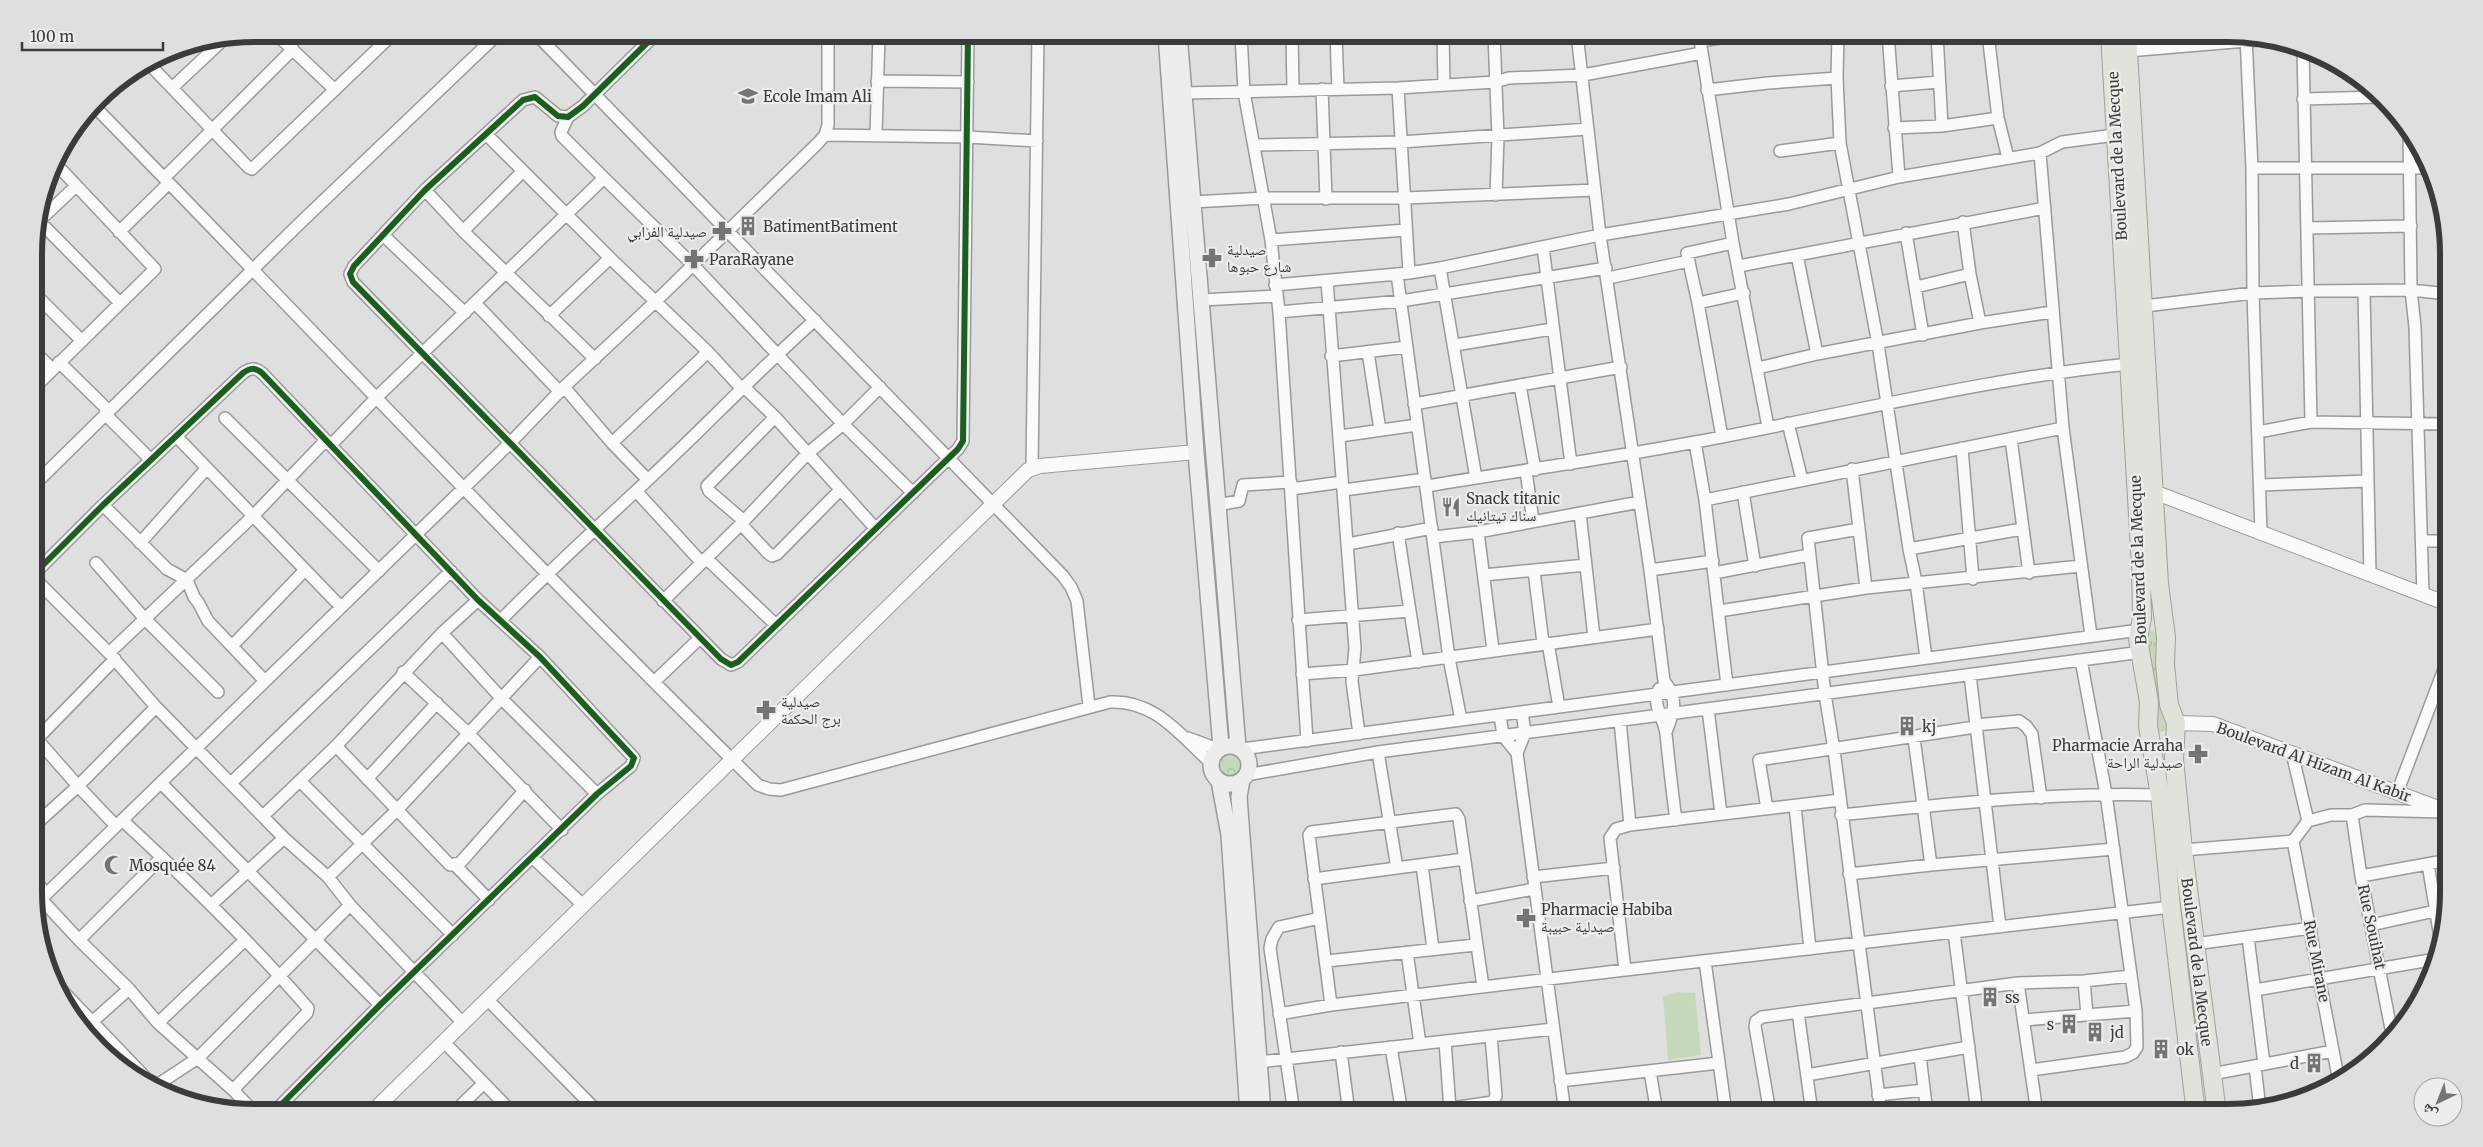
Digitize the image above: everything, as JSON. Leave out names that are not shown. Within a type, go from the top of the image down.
[{"type":"main road","points":[[1167,43],[1216,753],[1212,772],[1218,780],[1228,835],[1247,1104]]},
{"type":"main road","points":[[1180,43],[1240,748],[1249,764],[1238,797],[1262,1104]]},
{"type":"main road","name":"Boulevard de la Mecque","points":[[2110,43],[2142,575],[2142,618],[2138,638],[2142,652],[2149,702],[2149,731],[2160,795],[2170,907],[2195,1104]]},
{"type":"main road","name":"Boulevard de la Mecque","points":[[2128,43],[2145,306],[2159,584],[2166,637],[2165,664],[2169,705],[2176,726],[2174,759],[2183,850],[2215,1104]]},
{"type":"main road","points":[[2140,630],[2147,624],[2155,624],[2163,628],[2166,637]]},
{"type":"main road","points":[[2149,731],[2161,739],[2170,737],[2176,726]]},
{"type":"main road","points":[[1216,753],[1232,745],[1240,748]]},
{"type":"main road","points":[[1218,780],[1234,784],[1244,777]]},
{"type":"street","points":[[286,43],[334,90]]},
{"type":"street","points":[[153,68],[212,131],[252,169],[384,43]]},
{"type":"street","points":[[42,477],[253,268],[489,43]]},
{"type":"street","points":[[545,43],[1063,576],[1071,587],[1078,609],[1089,706]]},
{"type":"street","points":[[647,43],[594,95],[568,117],[561,132],[562,136],[693,265],[843,424],[913,493]]},
{"type":"street","points":[[42,898],[416,535],[562,389],[656,301],[825,135],[828,125],[828,43]]},
{"type":"street","points":[[876,135],[879,43]]},
{"type":"street","points":[[568,117],[558,116],[540,100],[529,97],[523,100],[425,190],[354,266],[350,278],[663,601],[725,663],[732,665],[738,662],[961,445],[964,434],[968,43]]},
{"type":"street","points":[[1032,468],[1038,43]]},
{"type":"street","points":[[1241,43],[1244,92],[1271,240],[1279,312],[1307,741]]},
{"type":"street","points":[[1292,43],[1293,89]]},
{"type":"street","points":[[1336,43],[1338,89]]},
{"type":"street","points":[[1443,43],[1444,85]]},
{"type":"street","points":[[1494,43],[1498,137],[1496,194]]},
{"type":"street","points":[[1578,43],[1600,235],[1621,367],[1664,681],[1673,692],[1674,714],[1666,732]]},
{"type":"street","points":[[1701,43],[1733,243],[1739,266],[1768,427]]},
{"type":"street","points":[[1838,43],[1837,78],[1840,143],[1847,190],[1860,242],[1878,344],[1909,549],[1916,582],[1926,658]]},
{"type":"street","points":[[1888,43],[1890,86],[1900,177]]},
{"type":"street","points":[[1937,43],[1942,126]]},
{"type":"street","points":[[1989,43],[1998,118],[2008,158]]},
{"type":"street","points":[[2246,43],[2252,168],[2253,293],[2261,533]]},
{"type":"street","points":[[172,88],[216,46]]},
{"type":"street","points":[[119,232],[212,131],[293,49]]},
{"type":"street","points":[[1184,93],[1398,88],[1495,82],[1509,78],[1583,75],[1702,53]]},
{"type":"street","points":[[2303,57],[2311,422]]},
{"type":"street","points":[[1707,90],[1768,82],[1837,78]]},
{"type":"street","points":[[877,81],[968,82]]},
{"type":"street","points":[[1890,86],[1939,82]]},
{"type":"street","points":[[1398,88],[1406,230],[1401,301],[1450,658],[1461,720]]},
{"type":"street","points":[[1322,89],[1326,199]]},
{"type":"street","points":[[2303,99],[2370,97]]},
{"type":"street","points":[[99,111],[464,488],[758,785],[769,789],[781,790],[1089,706],[1110,702],[1137,704],[1155,712],[1178,732],[1216,753]]},
{"type":"street","points":[[1894,128],[1942,126],[1998,118]]},
{"type":"street","points":[[1254,145],[1401,142],[1498,137],[1588,129]]},
{"type":"street","points":[[486,134],[610,258],[774,417],[876,529]]},
{"type":"street","points":[[825,135],[968,137],[1037,141]]},
{"type":"street","points":[[1202,300],[1276,291],[1327,281],[1403,274],[1440,268],[1600,235],[1789,204],[1900,177],[2040,153],[2062,142],[2115,135]]},
{"type":"street","points":[[1780,151],[1840,143]]},
{"type":"street","points":[[2410,145],[2411,290],[2416,327],[2424,595]]},
{"type":"street","points":[[2040,153],[2063,428],[2091,636]]},
{"type":"street","points":[[2252,168],[2422,168]]},
{"type":"street","points":[[42,379],[155,269],[61,169]]},
{"type":"street","points":[[463,231],[523,171]]},
{"type":"street","points":[[42,732],[145,619],[288,480],[424,354],[604,178]]},
{"type":"street","points":[[47,215],[76,186]]},
{"type":"street","points":[[425,190],[463,231],[595,359]]},
{"type":"street","points":[[1193,202],[1264,198],[1405,198],[1595,190]]},
{"type":"street","points":[[1739,266],[1963,222],[2045,208]]},
{"type":"street","points":[[1963,222],[1970,274],[1980,323]]},
{"type":"street","points":[[44,225],[120,303]]},
{"type":"street","points":[[2307,228],[2411,226]]},
{"type":"street","points":[[1271,240],[1406,230]]},
{"type":"street","points":[[1906,233],[1923,335]]},
{"type":"street","points":[[383,234],[464,314]]},
{"type":"street","points":[[1722,437],[1687,253],[1733,243]]},
{"type":"street","points":[[1543,247],[1570,464]]},
{"type":"street","points":[[1797,255],[1817,354]]},
{"type":"street","points":[[549,316],[610,258]]},
{"type":"street","points":[[1279,312],[1401,301],[1547,277],[1607,273],[1689,261]]},
{"type":"street","points":[[1440,268],[1455,345],[1476,478]]},
{"type":"street","points":[[1916,287],[1970,274]]},
{"type":"street","points":[[1327,281],[1331,356],[1340,436],[1355,648],[1352,681],[1359,734]]},
{"type":"street","points":[[2145,306],[2253,293],[2411,290],[2440,293]]},
{"type":"street","points":[[2364,292],[2365,421],[2370,574]]},
{"type":"street","points":[[1698,303],[1744,293]]},
{"type":"street","points":[[42,301],[81,340]]},
{"type":"street","points":[[475,304],[562,389],[648,480]]},
{"type":"street","points":[[1758,368],[1817,354],[1878,344],[1980,323],[2052,312]]},
{"type":"street","points":[[501,620],[547,572],[648,480],[777,353],[815,320]]},
{"type":"street","points":[[1455,345],[1552,329]]},
{"type":"street","points":[[1331,356],[1407,347]]},
{"type":"street","points":[[612,443],[708,352]]},
{"type":"street","points":[[1368,352],[1380,430]]},
{"type":"street","points":[[42,356],[56,366],[107,412],[151,460]]},
{"type":"street","points":[[1218,505],[1239,501],[1243,485],[1343,486],[1476,478],[1695,442],[1887,402],[2058,371],[2129,364]]},
{"type":"street","points":[[1414,404],[1463,397],[1621,367]]},
{"type":"street","points":[[42,566],[103,505],[243,373],[251,368],[262,373],[478,600],[540,656],[634,758],[630,766],[597,794],[380,1005],[282,1104]]},
{"type":"street","points":[[1520,385],[1530,470],[1533,521]]},
{"type":"street","points":[[663,601],[743,522],[807,454],[843,424],[880,387]]},
{"type":"street","points":[[774,417],[707,486],[709,491],[743,522],[772,556],[777,554],[840,490]]},
{"type":"street","points":[[225,418],[379,570]]},
{"type":"street","points":[[2258,432],[2311,422],[2365,421],[2418,425],[2440,424]]},
{"type":"street","points":[[1788,423],[1802,480]]},
{"type":"street","points":[[1340,436],[1417,425]]},
{"type":"street","points":[[1705,500],[2063,428]]},
{"type":"street","points":[[176,436],[252,517],[341,607]]},
{"type":"street","points":[[2011,439],[2022,528],[2030,573]]},
{"type":"street","points":[[1695,442],[1720,611],[1727,684]]},
{"type":"street","points":[[1962,448],[1972,579]]},
{"type":"street","points":[[380,1104],[992,504],[1032,468],[1196,452]]},
{"type":"street","points":[[140,543],[206,469]]},
{"type":"street","points":[[1852,469],[1866,588]]},
{"type":"street","points":[[2260,485],[2368,481]]},
{"type":"street","points":[[636,491],[704,560],[776,625]]},
{"type":"street","points":[[1743,492],[1755,566]]},
{"type":"street","points":[[2154,492],[2440,601]]},
{"type":"street","points":[[1348,544],[1398,533],[1478,532],[1640,502]]},
{"type":"street","points":[[103,505],[167,569],[187,580],[204,615],[266,681]]},
{"type":"street","points":[[1580,513],[1594,637]]},
{"type":"street","points":[[1909,549],[2022,528]]},
{"type":"street","points":[[1859,529],[1808,538],[1816,596],[1822,672],[1834,750],[1880,1104]]},
{"type":"street","points":[[1478,532],[1492,650]]},
{"type":"street","points":[[1398,533],[1418,662]]},
{"type":"street","points":[[2423,542],[2440,541]]},
{"type":"street","points":[[1714,573],[1809,555]]},
{"type":"street","points":[[1650,570],[1713,561]]},
{"type":"street","points":[[96,563],[145,619],[218,692]]},
{"type":"street","points":[[1484,575],[1586,565]]},
{"type":"street","points":[[1720,611],[1866,588],[1916,582],[1972,579],[2081,566]]},
{"type":"street","points":[[232,646],[304,570]]},
{"type":"street","points":[[231,783],[451,571]]},
{"type":"street","points":[[1534,571],[1545,643],[1559,707]]},
{"type":"street","points":[[42,586],[112,656],[156,707],[284,838],[328,877],[350,905],[416,971],[463,1023]]},
{"type":"street","points":[[263,816],[336,746],[403,672],[478,600]]},
{"type":"street","points":[[1298,620],[1352,618],[1410,611]]},
{"type":"street","points":[[1302,674],[1354,670],[1450,658],[1492,650],[1658,629]]},
{"type":"street","points":[[1240,748],[1307,741],[2140,630]]},
{"type":"street","points":[[442,633],[502,699],[597,794]]},
{"type":"street","points":[[655,681],[700,638]]},
{"type":"street","points":[[1244,777],[1378,752],[2142,652]]},
{"type":"street","points":[[328,877],[398,810],[540,656]]},
{"type":"street","points":[[2031,1070],[2125,1057],[2133,1053],[2137,1047],[2136,1011],[2106,794],[2081,660]]},
{"type":"street","points":[[403,672],[469,734],[562,830]]},
{"type":"street","points":[[1970,675],[1975,726],[1994,861],[2000,927]]},
{"type":"street","points":[[2397,793],[2440,680]]},
{"type":"street","points":[[1664,681],[1657,694],[1659,715],[1666,732],[1669,776],[1676,820]]},
{"type":"street","points":[[367,779],[437,703]]},
{"type":"street","points":[[42,819],[156,707]]},
{"type":"street","points":[[1708,709],[1721,814]]},
{"type":"street","points":[[1522,712],[1524,733],[1517,753],[1564,1104]]},
{"type":"street","points":[[1500,715],[1503,736],[1517,753]]},
{"type":"street","points":[[1620,720],[1630,825]]},
{"type":"street","points":[[1767,809],[1759,760],[1914,738],[1975,726],[2019,721],[2032,734],[2040,798]]},
{"type":"street","name":"Boulevard Al Hizam Al Kabir","points":[[2176,726],[2213,724],[2440,809]]},
{"type":"street","points":[[1914,738],[1931,864]]},
{"type":"street","points":[[42,746],[78,786],[119,823],[162,857],[211,904],[279,975],[308,1010],[233,1090]]},
{"type":"street","points":[[336,746],[443,860],[455,866],[489,900]]},
{"type":"street","points":[[1378,752],[1397,868]]},
{"type":"street","points":[[2292,753],[2308,821]]},
{"type":"street","points":[[300,780],[364,842],[453,935]]},
{"type":"street","points":[[161,783],[380,1005]]},
{"type":"street","points":[[455,866],[460,863],[525,790]]},
{"type":"street","points":[[1841,815],[1924,806],[2040,798],[2106,794],[2160,795]]},
{"type":"street","points":[[1625,970],[1611,834],[1616,829],[1630,825],[1840,800]]},
{"type":"street","points":[[1795,806],[1810,949]]},
{"type":"street","points":[[2183,850],[2293,841],[2308,821],[2331,815],[2352,815],[2365,810],[2440,812]]},
{"type":"street","points":[[1331,1005],[1327,961],[1308,839],[1312,832],[1388,821],[1456,814],[1459,819],[1475,944],[1483,987]]},
{"type":"street","name":"Rue Souihat","points":[[2352,815],[2361,876],[2391,1025]]},
{"type":"street","points":[[211,904],[284,838]]},
{"type":"street","name":"Rue Mirane","points":[[2293,841],[2321,978],[2337,1074]]},
{"type":"street","points":[[1849,874],[1931,864],[1994,861],[2114,850]]},
{"type":"street","points":[[79,940],[162,857]]},
{"type":"street","points":[[532,858],[583,906]]},
{"type":"street","points":[[1314,879],[1464,859]]},
{"type":"street","points":[[2361,876],[2440,862]]},
{"type":"street","points":[[2428,864],[2438,927]]},
{"type":"street","points":[[1422,865],[1433,949]]},
{"type":"street","points":[[1533,877],[1614,868]]},
{"type":"street","points":[[1470,901],[1534,889]]},
{"type":"street","points":[[43,901],[129,989],[158,1023],[246,1104]]},
{"type":"street","points":[[164,1084],[198,1058],[350,905]]},
{"type":"street","points":[[1279,1014],[1331,1005],[2170,907]]},
{"type":"street","points":[[2371,925],[2434,911]]},
{"type":"street","points":[[1293,1104],[1270,948],[1279,927],[1320,918]]},
{"type":"street","points":[[2195,944],[2311,928]]},
{"type":"street","points":[[1954,932],[1976,1104]]},
{"type":"street","points":[[2248,937],[2255,990],[2260,1065],[2260,1102]]},
{"type":"street","points":[[158,1023],[245,940]]},
{"type":"street","points":[[1327,961],[1475,944]]},
{"type":"street","points":[[1407,952],[1420,1044]]},
{"type":"street","points":[[2255,990],[2429,960]]},
{"type":"street","points":[[1704,961],[1725,1104]]},
{"type":"street","points":[[1769,1104],[1756,1022],[1762,1017],[1866,1005],[2018,983],[2084,981],[2131,976]]},
{"type":"street","points":[[2084,981],[2087,1015]]},
{"type":"street","points":[[2018,983],[2036,1104]]},
{"type":"street","points":[[89,1024],[129,989]]},
{"type":"street","points":[[487,999],[590,1104]]},
{"type":"street","points":[[2024,1020],[2136,1011]]},
{"type":"street","points":[[1798,1012],[1811,1104]]},
{"type":"street","points":[[90,1026],[98,1027],[138,1070]]},
{"type":"street","points":[[1259,1062],[1553,1030]]},
{"type":"street","points":[[1483,1104],[1490,1103],[1495,1099],[1491,1036]]},
{"type":"street","points":[[1445,1041],[1450,1104]]},
{"type":"street","points":[[444,1042],[504,1104]]},
{"type":"street","points":[[1392,1047],[1401,1104]]},
{"type":"street","points":[[1807,1075],[1969,1047]]},
{"type":"street","points":[[2212,1074],[2333,1051]]},
{"type":"street","points":[[1341,1052],[1348,1104]]},
{"type":"street","points":[[1920,1056],[1926,1104]]},
{"type":"street","points":[[1560,1081],[1719,1063]]},
{"type":"street","points":[[1650,1071],[1656,1104]]},
{"type":"street","points":[[462,1104],[484,1083]]},
{"type":"street","points":[[1878,1095],[1924,1090]]},
{"type":"green space","points":[[2153,631],[2157,633],[2163,716],[2168,723],[2168,729],[2161,732],[2157,731],[2150,650],[2145,639],[2147,633]]},
{"type":"green space","points":[[1227,750],[1237,755],[1242,765],[1237,775],[1227,780],[1217,775],[1212,765],[1217,755]]},
{"type":"green space","points":[[1676,992],[1695,993],[1701,1055],[1668,1060],[1663,996]]},
{"type":"cycle path","points":[[647,43],[583,106],[568,117],[558,116],[535,97],[523,100],[425,190],[354,266],[350,274],[353,282],[721,659],[731,665],[738,662],[958,449],[963,441],[968,43]]},
{"type":"cycle path","points":[[42,566],[103,505],[243,373],[250,369],[255,369],[262,373],[478,600],[540,657],[634,758],[631,766],[597,794],[380,1005],[282,1104]]},
{"type":"place","name":"Ecole Imam Ali","points":[[748,96]]},
{"type":"place","name":"BatimentBatiment","points":[[748,226]]},
{"type":"place","name":"صيدلية الفرابي","points":[[722,231]]},
{"type":"place","name":"صيدلية شارع حبوها","points":[[1212,258]]},
{"type":"place","name":"ParaRayane","points":[[694,259]]},
{"type":"place","name":"Snack titanic سناك تيتانيك","points":[[1451,507]]},
{"type":"place","name":"صيدلية برج الحكمة","points":[[766,710]]},
{"type":"place","name":"kj","points":[[1907,726]]},
{"type":"place","name":"Pharmacie Arraha صيدلية الراحة","points":[[2198,754]]},
{"type":"place","name":"Mosquée 84","points":[[114,865]]},
{"type":"place","name":"Pharmacie Habiba صيدلية حبيبة","points":[[1526,918]]},
{"type":"place","name":"ss","points":[[1990,997]]},
{"type":"place","name":"s","points":[[2069,1024]]},
{"type":"place","name":"jd","points":[[2095,1032]]},
{"type":"place","name":"ok","points":[[2161,1049]]},
{"type":"place","name":"d","points":[[2314,1063]]}]
